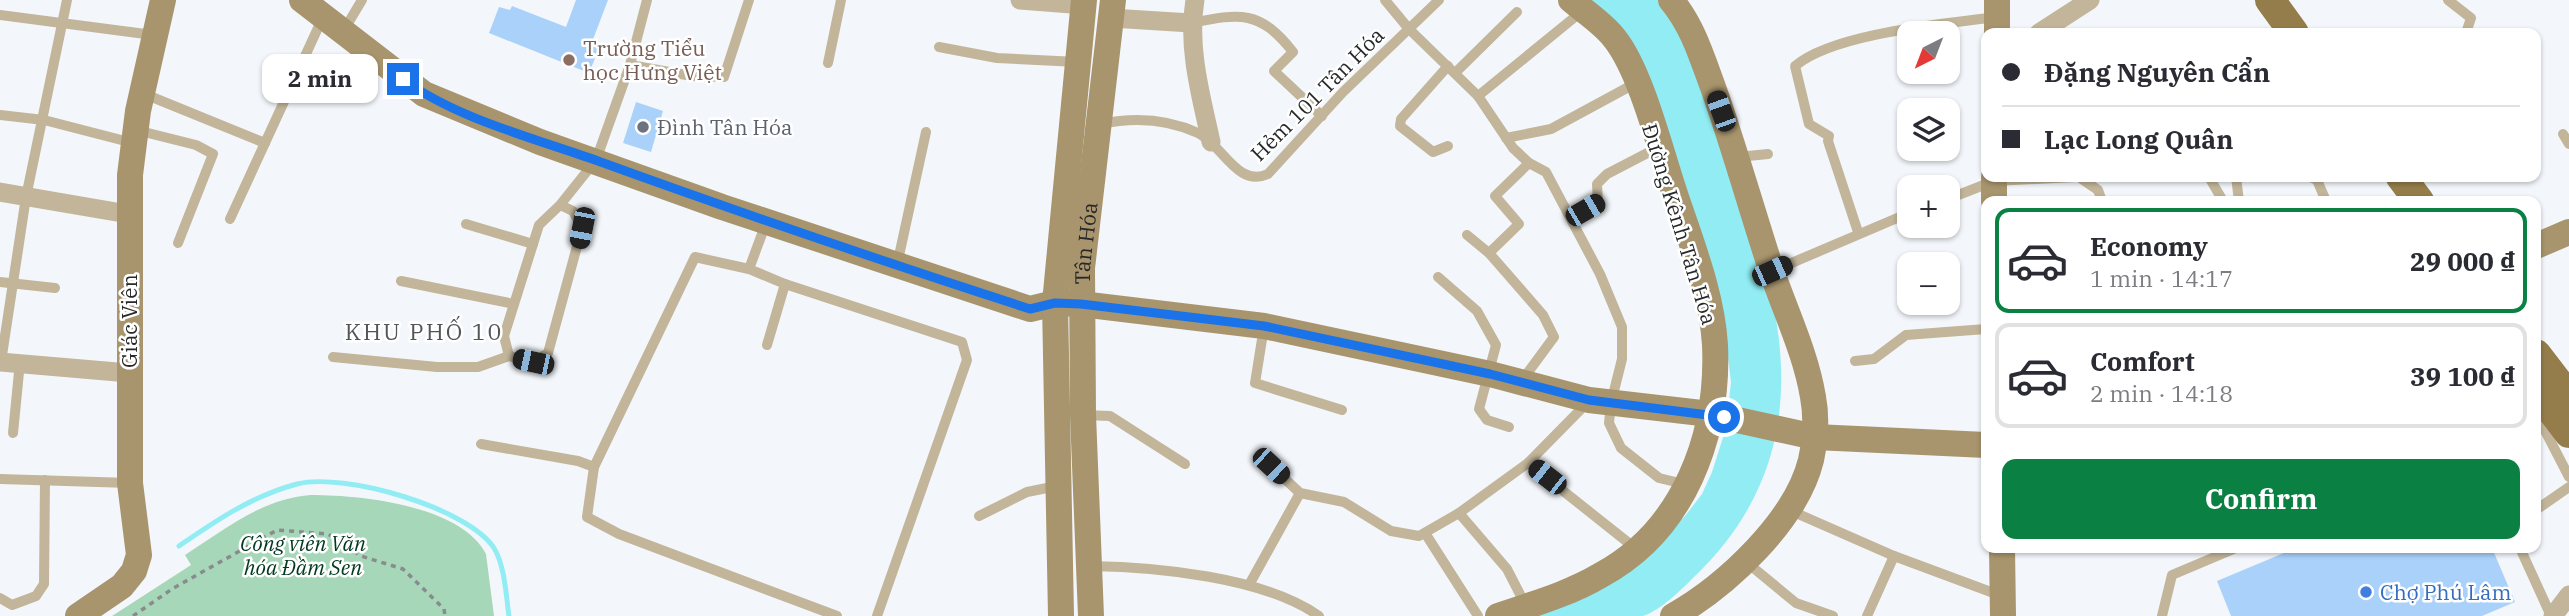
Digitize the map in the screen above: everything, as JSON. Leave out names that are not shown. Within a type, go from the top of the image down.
[{"type":"main road","name":"Giác Viên","points":[[78,616],[122,586],[138,564],[140,547],[130,484],[128,214],[134,136],[153,35],[163,0]]},
{"type":"main road","points":[[302,0],[424,94],[540,142],[766,222],[1030,309],[1068,304],[1264,326],[1490,374],[1600,402],[1710,414],[1815,437],[1981,445]]},
{"type":"main road","points":[[1671,0],[1693,33],[1738,157],[1772,271],[1808,373],[1814,401],[1815,437],[1810,463],[1789,509],[1745,561],[1673,616]]},
{"type":"main road","points":[[2248,0],[2269,28]]},
{"type":"main road","points":[[2270,0],[2290,28]]},
{"type":"main road","name":"Tân Hóa","points":[[1084,3],[1068,304],[1071,487],[1087,566],[1091,616]]},
{"type":"main road","name":"Đường Kênh Tân Hóa","points":[[1498,616],[1564,594],[1602,575],[1638,550],[1665,522],[1687,485],[1699,460],[1710,414],[1715,344],[1708,302],[1659,147],[1628,57],[1613,36],[1577,5]]},
{"type":"main road","name":"Tân Hóa","points":[[1061,616],[1071,487],[1083,415],[1068,304],[1082,268],[1112,9]]},
{"type":"main road","points":[[2389,182],[2409,191]]},
{"type":"main road","points":[[2541,244],[2569,232]]},
{"type":"main road","points":[[2541,371],[2553,411]]},
{"type":"main road","points":[[2003,553],[2003,606]]},
{"type":"street","points":[[1020,0],[1084,3]]},
{"type":"street","points":[[1195,0],[1191,23],[1198,85],[1211,142]]},
{"type":"street","points":[[2047,28],[2091,0]]},
{"type":"street","points":[[1112,9],[1191,23]]},
{"type":"street","points":[[0,192],[128,214]]},
{"type":"street","points":[[7,362],[129,373]]},
{"type":"street","points":[[2552,616],[2569,595]]},
{"type":"lane","points":[[13,433],[7,362],[13,283],[26,197],[67,0]]},
{"type":"lane","points":[[230,219],[265,143],[333,24],[362,0]]},
{"type":"lane","points":[[509,356],[504,335],[539,225],[560,205],[596,160],[631,65],[648,0]]},
{"type":"lane","points":[[631,65],[692,76],[724,77],[749,0]]},
{"type":"lane","points":[[828,63],[841,0]]},
{"type":"lane","points":[[1385,0],[1409,29]]},
{"type":"lane","name":"Hẻm 101 Tân Hóa","points":[[1100,124],[1131,118],[1169,123],[1200,134],[1246,177],[1257,179],[1268,174],[1322,116],[1439,0]]},
{"type":"lane","points":[[2448,0],[2471,18],[2468,28]]},
{"type":"lane","points":[[1478,96],[1577,5]]},
{"type":"lane","points":[[1448,146],[1433,152],[1400,126],[1401,119],[1451,70],[1517,12]]},
{"type":"lane","points":[[0,15],[153,35]]},
{"type":"lane","points":[[1191,23],[1241,15],[1259,20],[1278,33],[1293,52],[1275,71],[1322,116]]},
{"type":"lane","points":[[1858,232],[1828,141],[1829,136],[1809,124],[1795,66],[1809,54],[1883,34],[1997,17]]},
{"type":"lane","name":"Hẻm 101 Tân Hóa","points":[[1409,29],[1478,96],[1506,138],[1529,163],[1546,172],[1572,218],[1622,327],[1622,359],[1600,402]]},
{"type":"lane","points":[[939,47],[997,58],[1079,62]]},
{"type":"lane","points":[[1506,138],[1551,129],[1637,82]]},
{"type":"lane","points":[[142,93],[265,143]]},
{"type":"lane","points":[[0,115],[196,145],[213,154],[178,243]]},
{"type":"lane","points":[[897,266],[926,132]]},
{"type":"lane","points":[[2563,134],[2569,144]]},
{"type":"lane","points":[[1572,218],[1598,203],[1597,184],[1607,174],[1659,147]]},
{"type":"lane","points":[[1738,157],[1768,154]]},
{"type":"lane","points":[[1489,253],[1519,223],[1495,196],[1529,163]]},
{"type":"lane","points":[[1960,195],[1994,186],[2031,182]]},
{"type":"lane","points":[[2085,182],[2098,190],[2100,196]]},
{"type":"lane","points":[[333,357],[437,367],[478,367],[509,356],[533,362],[548,353],[582,228],[573,211],[560,205]]},
{"type":"lane","points":[[1772,271],[1897,217]]},
{"type":"lane","points":[[748,269],[766,222]]},
{"type":"lane","points":[[466,224],[533,244]]},
{"type":"lane","points":[[1467,235],[1489,253],[1543,315],[1554,337],[1520,382]]},
{"type":"lane","points":[[837,616],[619,534],[587,517],[594,467],[695,257],[748,269],[785,284],[962,342],[967,360],[877,616]]},
{"type":"lane","points":[[1438,276],[1476,312],[1496,345],[1479,409],[1488,420],[1509,427]]},
{"type":"lane","points":[[401,281],[514,304]]},
{"type":"lane","points":[[0,282],[55,288]]},
{"type":"lane","points":[[767,345],[785,284]]},
{"type":"lane","points":[[1264,326],[1255,383],[1342,410]]},
{"type":"lane","points":[[1855,361],[1874,359],[1906,335],[1981,329]]},
{"type":"lane","points":[[1271,466],[1300,493],[1344,502],[1391,531],[1419,536],[1459,513],[1528,463],[1600,402],[1621,447],[1659,478],[1687,485]]},
{"type":"lane","points":[[2553,411],[2569,477]]},
{"type":"lane","points":[[1083,415],[1110,416],[1185,464]]},
{"type":"lane","points":[[481,444],[594,467]]},
{"type":"lane","points":[[1528,463],[1638,550]]},
{"type":"lane","points":[[0,479],[130,484]]},
{"type":"lane","points":[[0,598],[12,605],[36,597],[44,584],[45,480]]},
{"type":"lane","points":[[979,516],[1027,492],[1071,487]]},
{"type":"lane","points":[[2541,507],[2569,487]]},
{"type":"lane","points":[[1249,585],[1300,493]]},
{"type":"lane","points":[[1789,509],[2003,606]]},
{"type":"lane","points":[[1459,513],[1507,569],[1527,606]]},
{"type":"lane","points":[[1425,533],[1478,616]]},
{"type":"lane","points":[[2162,616],[2172,575],[2224,553]]},
{"type":"lane","points":[[2522,553],[2552,616]]},
{"type":"lane","points":[[1867,616],[1894,556]]},
{"type":"lane","points":[[1745,561],[1796,603],[1833,616]]},
{"type":"lane","points":[[1087,566],[1117,566],[1249,585],[1302,604],[1319,616]]},
{"type":"path","points":[[133,616],[172,589],[277,530],[328,534],[361,556],[404,569],[444,609],[445,616]]},
{"type":"green space","name":"Công viên Văn hóa Đầm Sen","points":[[311,495],[356,497],[408,506],[455,524],[473,537],[486,554],[494,616],[112,616],[191,565],[185,555],[229,526],[277,502]]},
{"type":"water","points":[[1585,0],[1666,0],[1677,14],[1771,294],[1781,373],[1780,411],[1773,447],[1745,515],[1722,547],[1670,599],[1643,616],[1520,616],[1666,536],[1685,516],[1702,494],[1712,472],[1726,428],[1731,382],[1722,309],[1637,53]]},
{"type":"building","name":"Trường Tiểu học Hưng Việt","points":[[576,0],[608,0],[592,42],[600,46],[589,73],[489,33],[499,7],[510,10],[512,6],[566,27]]},
{"type":"building","name":"Đình Tân Hóa","points":[[636,102],[663,111],[651,152],[623,143]]},
{"type":"building","name":"Chợ Phú Lâm","points":[[2284,553],[2494,553],[2515,602],[2482,616],[2231,616],[2217,581]]},
{"type":"waterway","points":[[179,546],[250,502],[297,484],[344,483],[373,488],[433,507],[480,533],[494,548],[501,563],[509,616]]},
{"type":"place","name":"Trường Tiểu học Hưng Việt","points":[[569,60]]},
{"type":"place","name":"Đình Tân Hóa","points":[[643,127]]},
{"type":"place","name":"Chợ Phú Lâm","points":[[2366,592]]},
{"type":"district","name":"KHU PHỐ 10","points":[[424,331]]},
{"type":"route","points":[[403,79],[424,94],[540,142],[722,207],[1030,309],[1055,303],[1081,304],[1264,326],[1490,374],[1589,400],[1724,417]]}]
